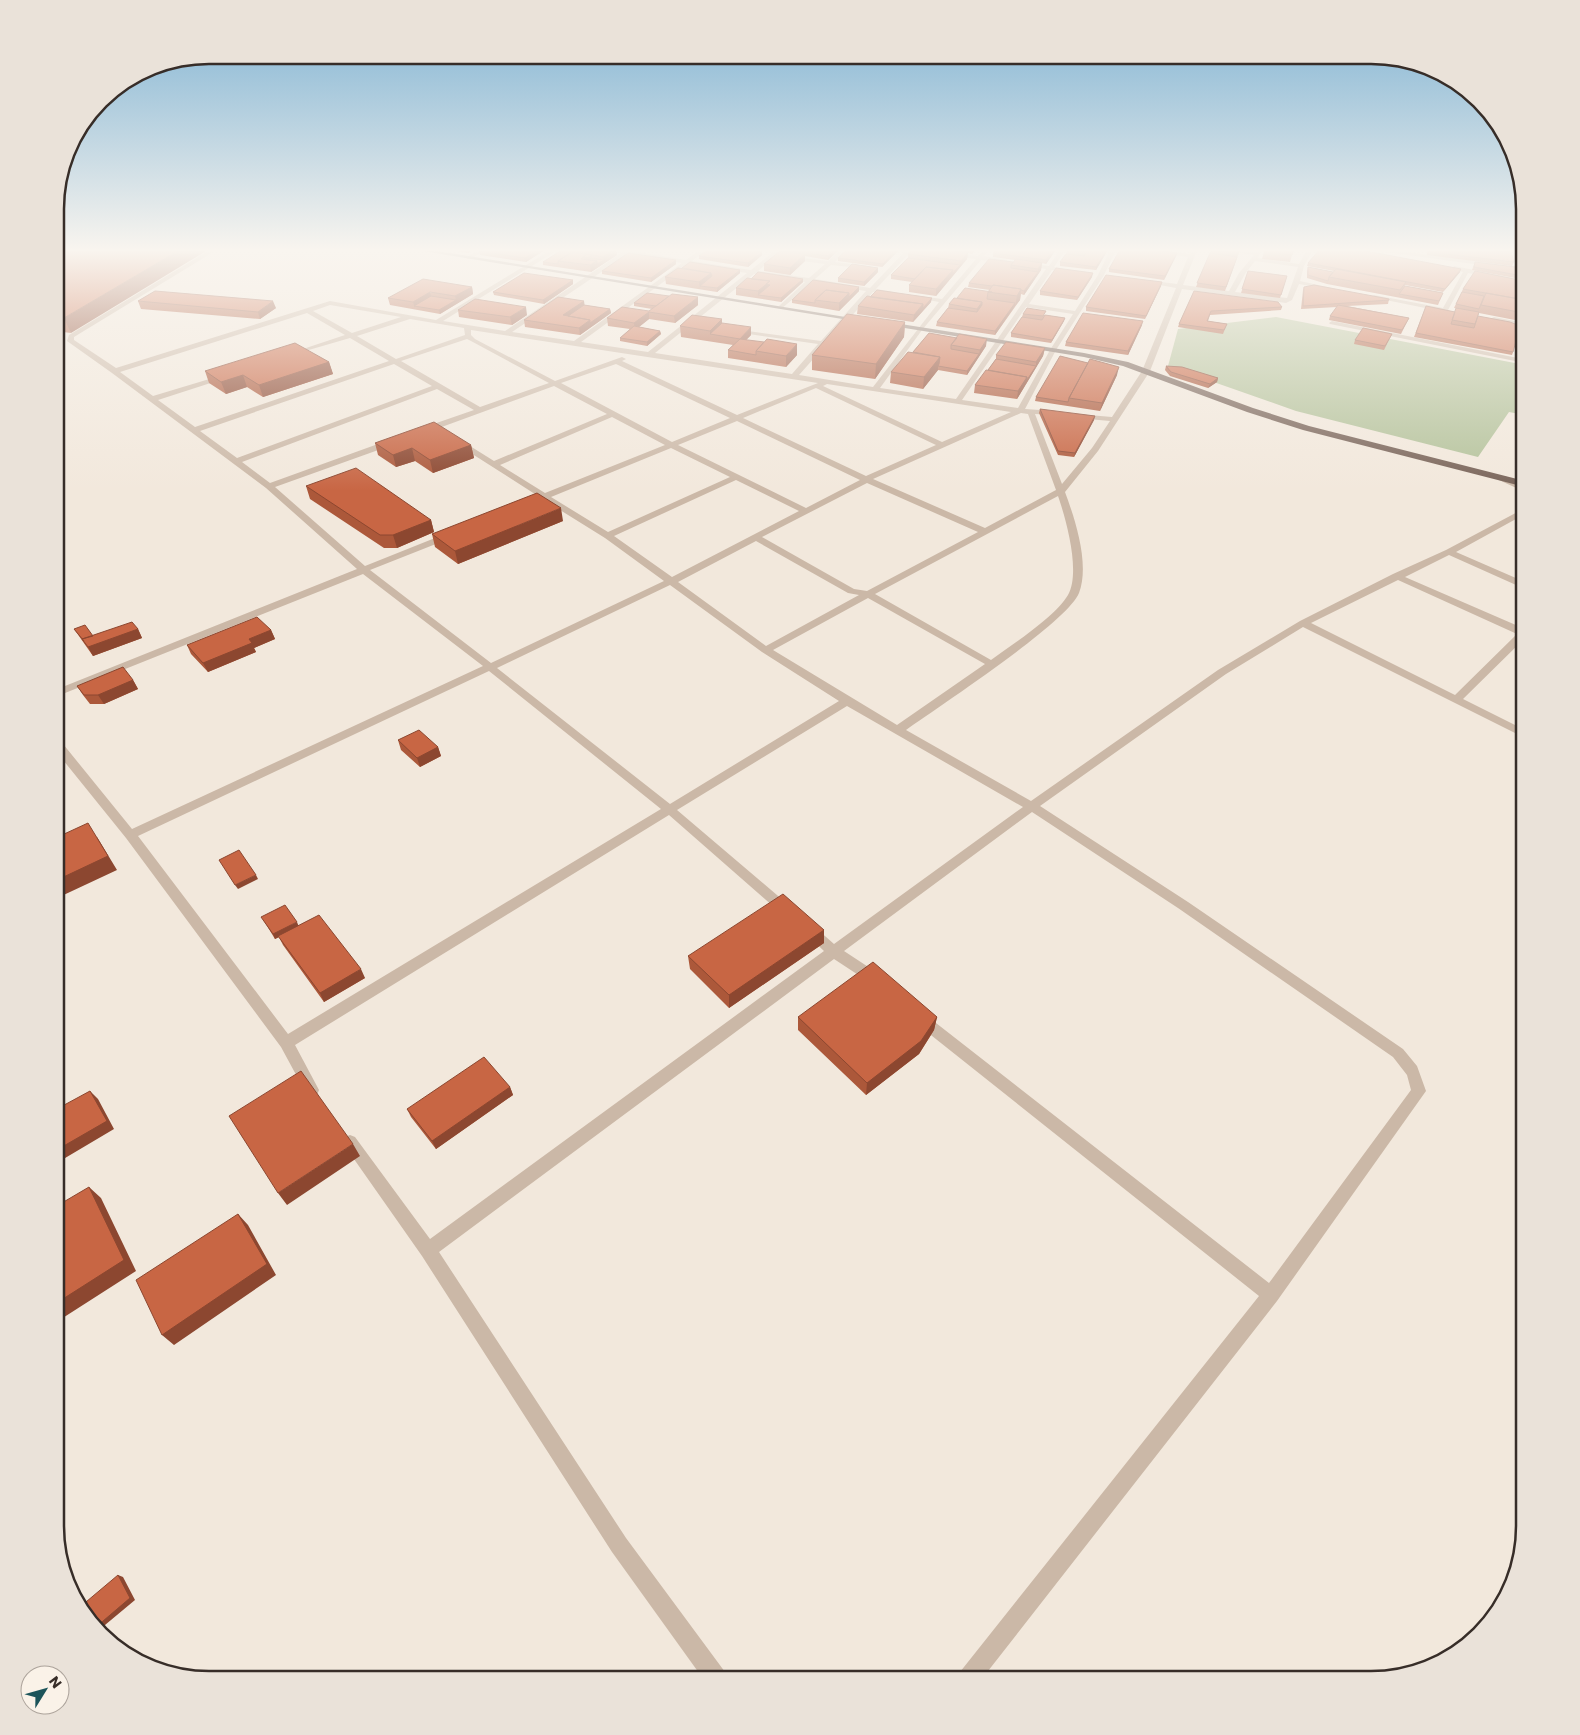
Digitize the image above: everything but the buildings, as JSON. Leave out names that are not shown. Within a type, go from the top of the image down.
[{"type":"main road","points":[[920,329],[1105,359],[1146,371],[1250,410],[1306,428],[1516,482]]},
{"type":"street","points":[[83,329],[71,336],[73,344],[115,371],[269,486],[364,570],[670,810],[833,951],[872,976],[885,987]]},
{"type":"street","points":[[115,371],[253,329]]},
{"type":"street","points":[[340,329],[482,412]]},
{"type":"street","points":[[285,356],[370,329]]},
{"type":"street","points":[[467,329],[468,336]]},
{"type":"street","points":[[483,329],[1020,411],[1114,419]]},
{"type":"street","points":[[507,332],[512,329]]},
{"type":"street","points":[[576,343],[594,329]]},
{"type":"street","points":[[650,354],[680,329]]},
{"type":"street","points":[[732,329],[822,343]]},
{"type":"street","points":[[794,376],[834,329]]},
{"type":"street","points":[[874,389],[920,329]]},
{"type":"street","points":[[958,401],[1008,329]]},
{"type":"street","points":[[130,835],[672,581],[865,480],[940,444],[1020,411],[1066,329]]},
{"type":"street","points":[[766,650],[1061,491],[1095,448],[1146,371],[1164,329]]},
{"type":"street","points":[[1358,329],[1516,359]]},
{"type":"street","points":[[195,430],[468,336],[612,414],[806,511]]},
{"type":"street","points":[[416,433],[482,412],[636,353]]},
{"type":"street","points":[[616,361],[865,480],[987,532]]},
{"type":"street","points":[[152,398],[228,374]]},
{"type":"street","points":[[528,504],[828,381]]},
{"type":"street","points":[[236,461],[438,386]]},
{"type":"street","points":[[816,386],[940,444]]},
{"type":"street","points":[[898,729],[1026,639],[1074,595],[1077,579],[1077,555],[1061,491],[1033,422],[1031,411]]},
{"type":"street","points":[[493,465],[612,414]]},
{"type":"street","points":[[434,427],[443,432]]},
{"type":"street","points":[[451,438],[608,536],[766,650],[847,701],[1031,806],[1183,905],[1398,1053],[1410,1065],[1417,1079],[1419,1091],[1271,1295],[975,1671]]},
{"type":"street","points":[[269,486],[398,440]]},
{"type":"street","points":[[608,536],[736,477]]},
{"type":"street","points":[[1502,478],[1516,485]]},
{"type":"street","points":[[428,1250],[1031,806],[1222,672],[1302,623],[1449,552],[1516,516]]},
{"type":"street","points":[[64,690],[455,533]]},
{"type":"street","points":[[757,538],[851,591],[868,594],[990,664]]},
{"type":"street","points":[[1449,552],[1516,582]]},
{"type":"street","points":[[1396,576],[1516,629]]},
{"type":"street","points":[[1302,623],[1516,730]]},
{"type":"street","points":[[1456,700],[1516,642]]},
{"type":"street","points":[[286,1043],[847,701]]},
{"type":"street","points":[[64,753],[130,835],[286,1043],[319,1099]]},
{"type":"street","points":[[914,1013],[1271,1295]]},
{"type":"street","points":[[341,1130],[428,1250],[619,1545],[710,1671]]},
{"type":"green space","points":[[1178,329],[1338,329],[1516,363],[1516,413],[1509,412],[1478,457],[1296,411],[1168,366]]}]
